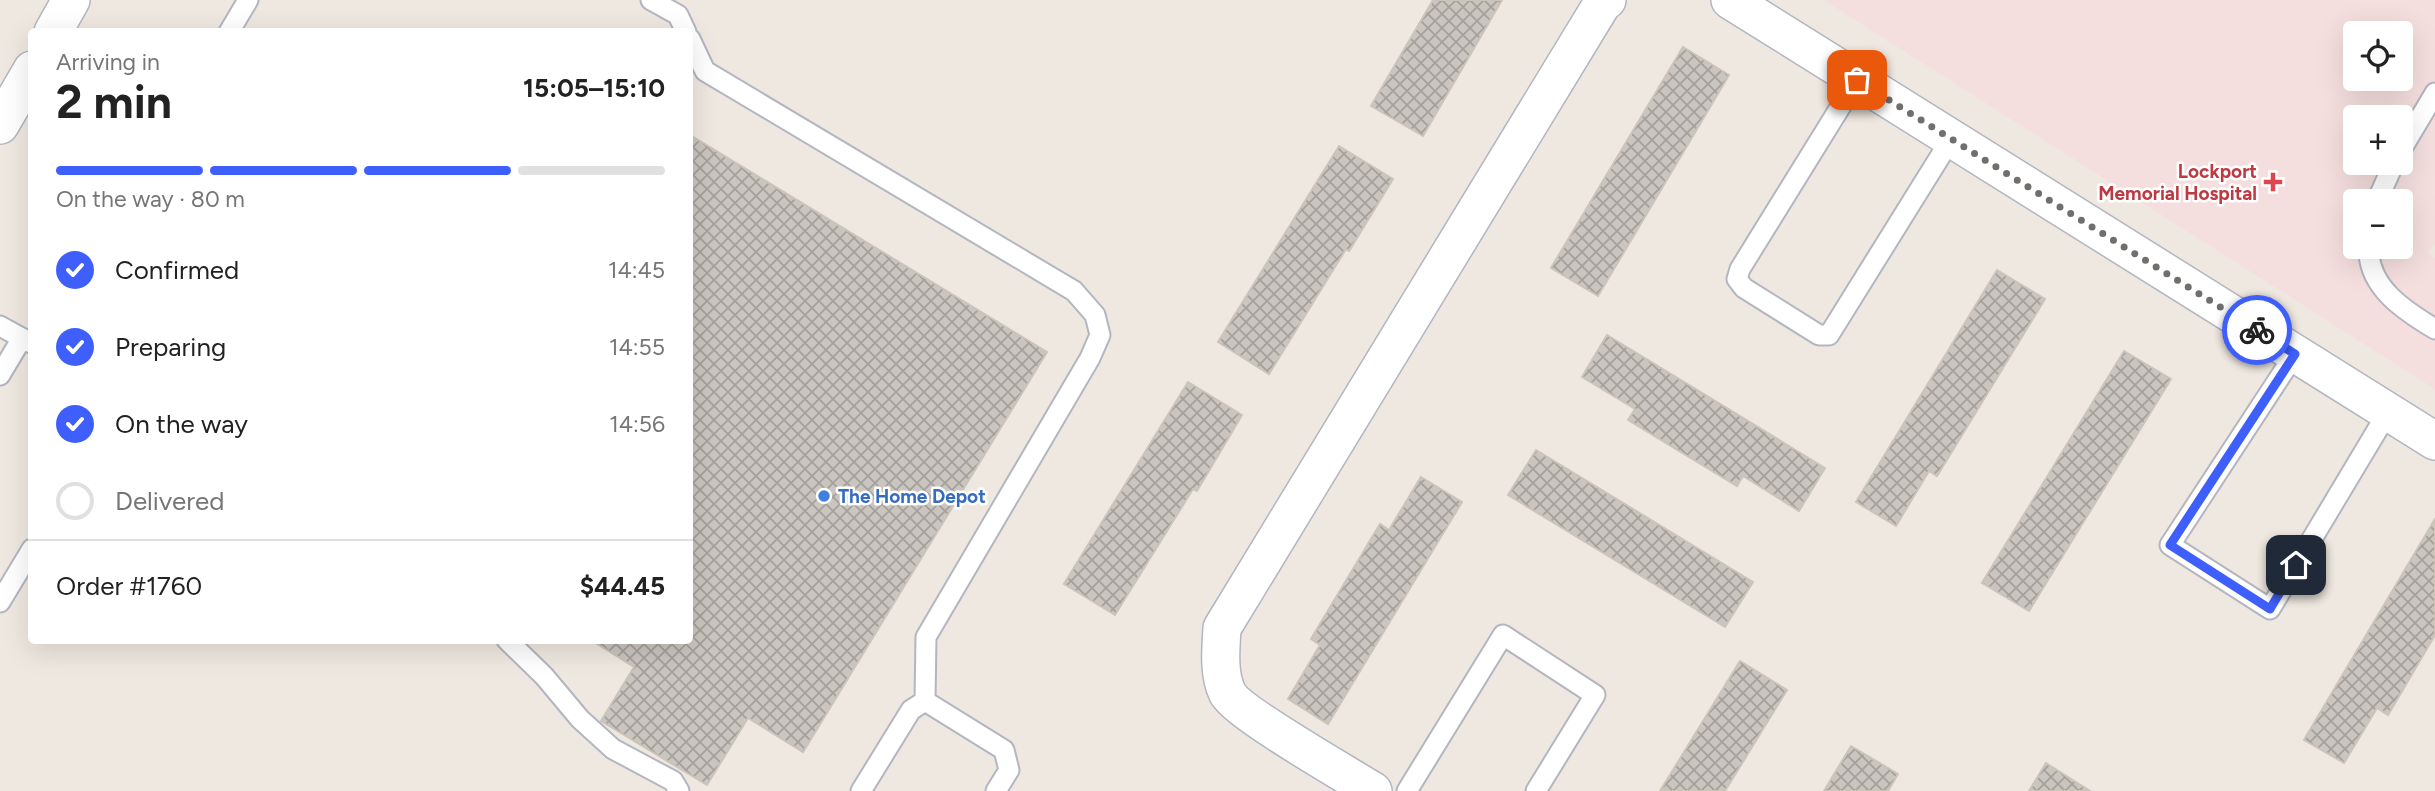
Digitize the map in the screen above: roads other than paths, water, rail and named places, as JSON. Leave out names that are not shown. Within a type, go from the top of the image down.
[{"type":"street","points":[[55,28],[71,0]]},
{"type":"street","points":[[1373,791],[1246,711],[1227,693],[1220,647],[1222,628],[1602,4],[1607,0]]},
{"type":"street","points":[[1730,0],[2435,441]]},
{"type":"street","points":[[0,125],[28,77]]},
{"type":"lane","points":[[231,28],[248,0]]},
{"type":"lane","points":[[652,0],[678,15],[684,28]]},
{"type":"lane","points":[[693,45],[705,71],[1074,291],[1095,315],[1100,335],[1090,358],[926,637],[925,701]]},
{"type":"lane","points":[[1857,80],[1740,269],[1737,279],[1744,288],[1819,335],[1829,335],[1951,139]]},
{"type":"lane","points":[[2413,130],[2435,93]]},
{"type":"lane","points":[[2368,259],[2380,286],[2407,312],[2435,330]]},
{"type":"lane","points":[[0,326],[27,340],[0,375]]},
{"type":"lane","points":[[2295,354],[2170,545],[2270,609],[2388,412]]},
{"type":"lane","points":[[0,602],[8,570],[28,552]]},
{"type":"lane","points":[[1407,791],[1503,635],[1595,695],[1536,791]]},
{"type":"lane","points":[[512,644],[544,676],[580,719],[612,749],[673,781],[678,791]]},
{"type":"lane","points":[[861,791],[911,710],[925,701]]},
{"type":"lane","points":[[925,701],[1004,750],[1009,770],[996,791]]},
{"type":"place","name":"Lockport Memorial Hospital","points":[[2273,182]]},
{"type":"place","name":"The Home Depot","points":[[824,496]]}]
